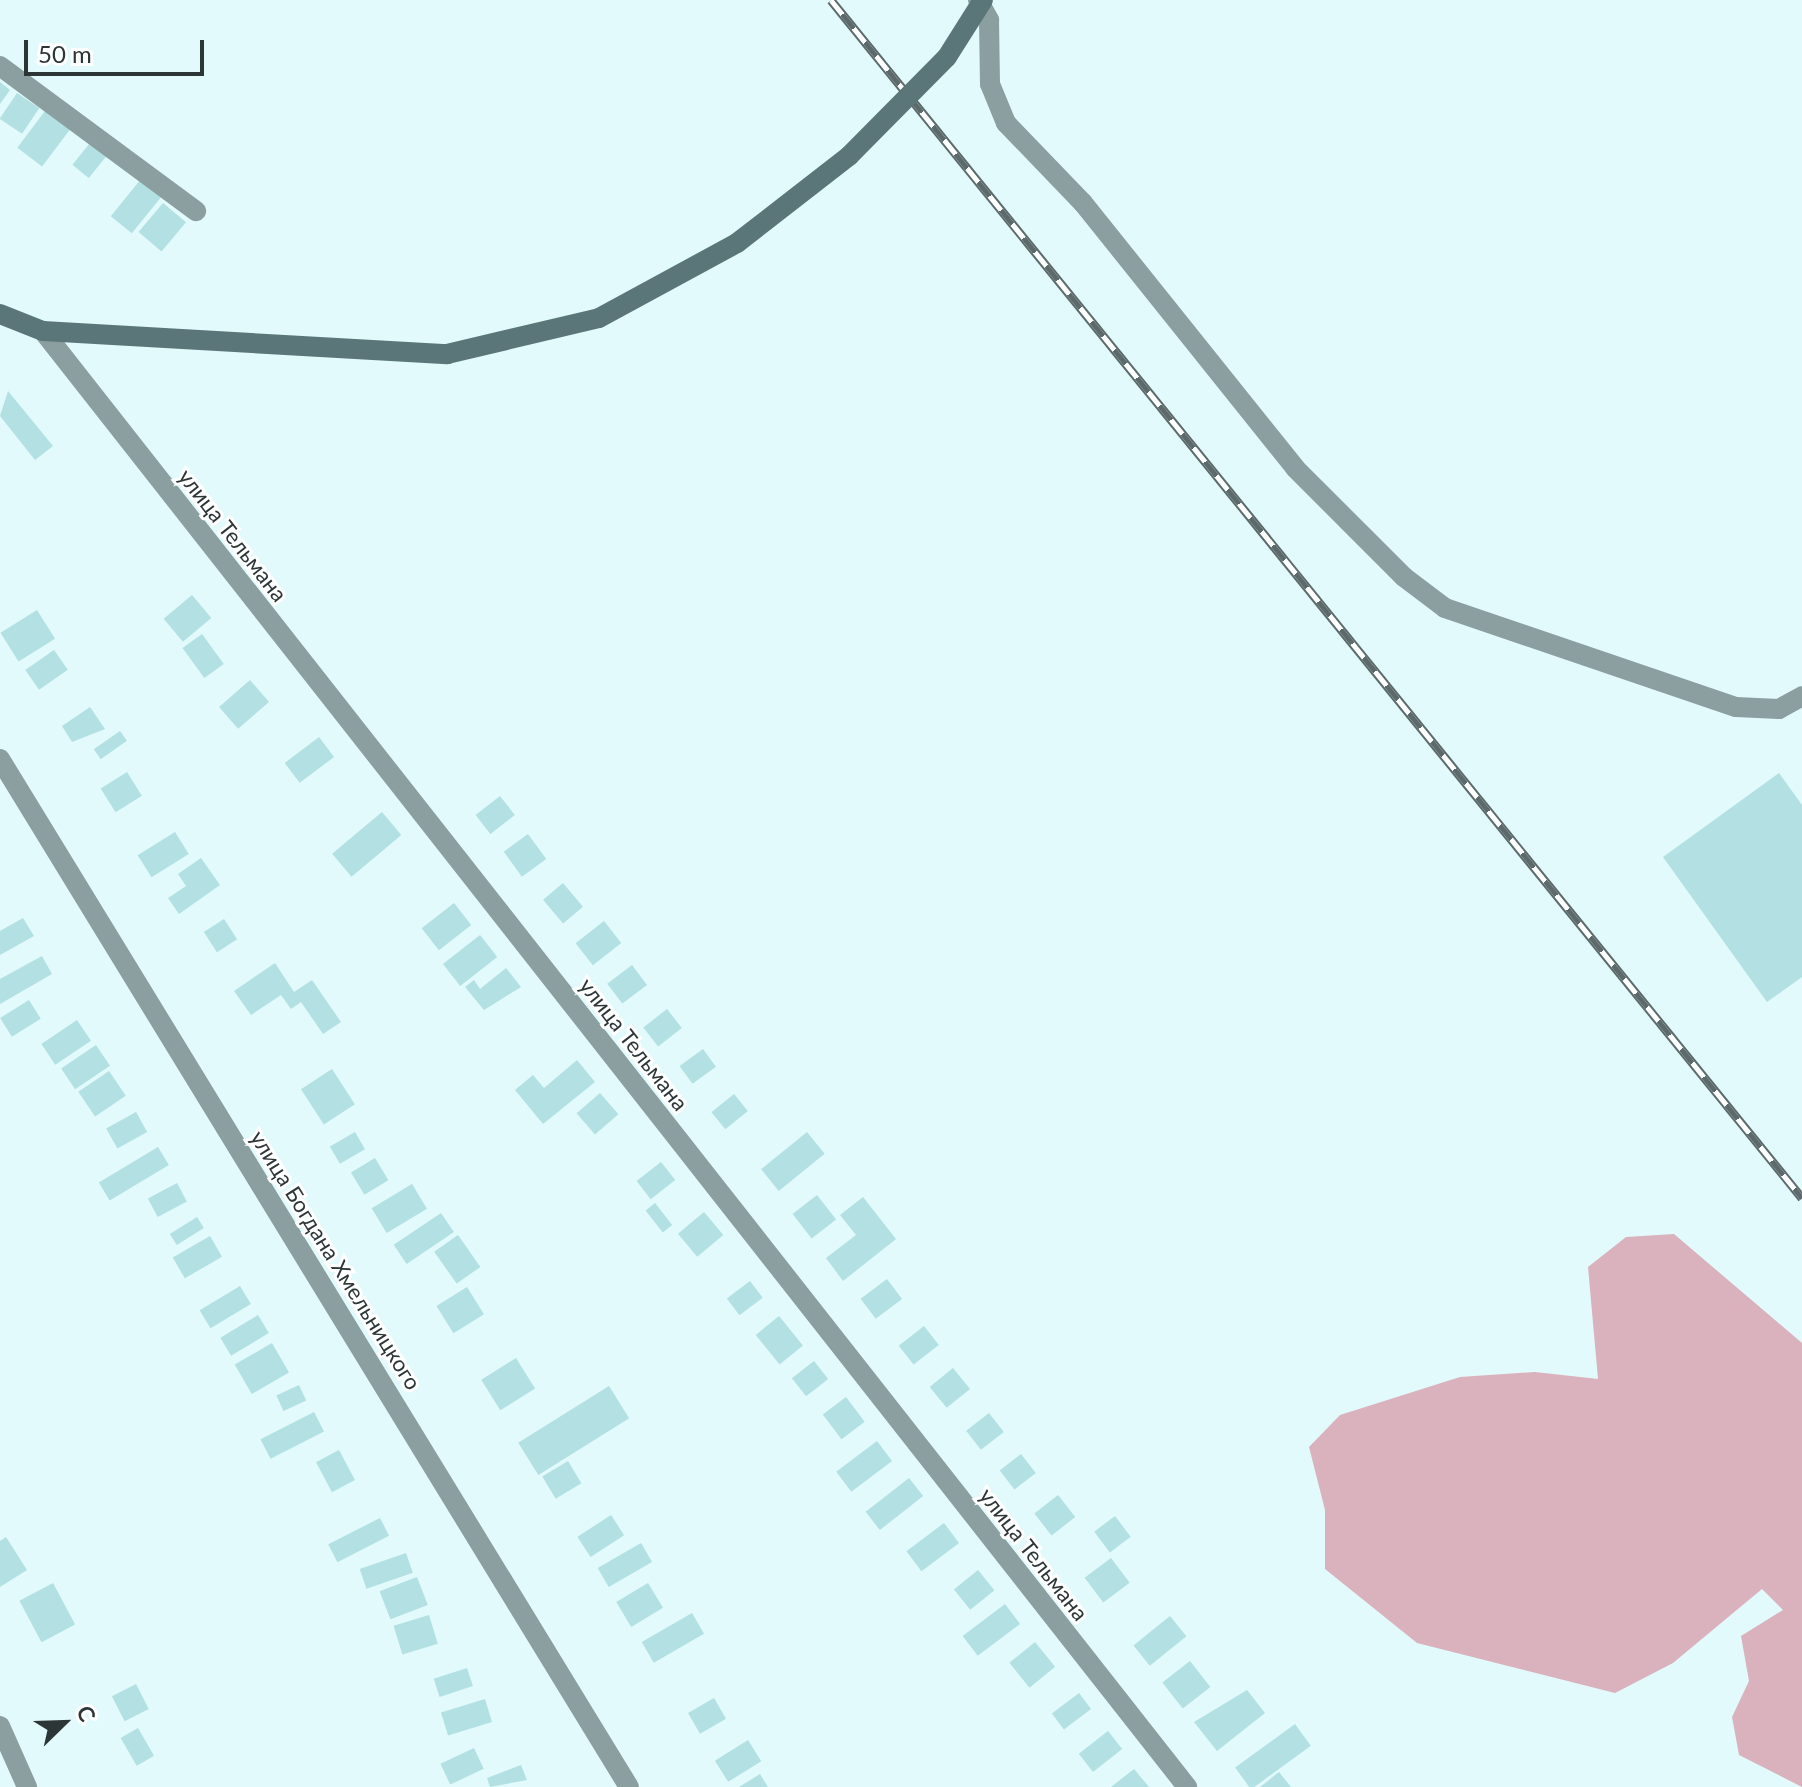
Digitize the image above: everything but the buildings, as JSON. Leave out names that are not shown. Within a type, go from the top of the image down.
[{"type":"street","points":[[0,314],[43,331],[447,354],[599,318],[737,243],[849,156],[947,57],[981,0]]},
{"type":"street","points":[[981,0],[989,20],[990,84],[1006,123],[1083,203],[1295,468],[1404,577],[1445,608],[1736,707],[1779,709],[1802,696]]},
{"type":"street","points":[[0,66],[196,211]]},
{"type":"street","name":"улица Тельмана","points":[[43,331],[1187,1787]]},
{"type":"street","name":"улица Богдана Хмельницкого","points":[[0,759],[629,1787]]},
{"type":"street","points":[[0,1726],[27,1787]]},
{"type":"shaded area","points":[[1674,1234],[1802,1343],[1802,1787],[1739,1755],[1732,1717],[1749,1681],[1741,1636],[1783,1610],[1762,1589],[1673,1663],[1615,1693],[1417,1643],[1325,1569],[1325,1510],[1309,1447],[1340,1415],[1460,1377],[1535,1372],[1598,1379],[1588,1267],[1626,1237]]},
{"type":"railway","points":[[831,0],[1802,1198]]}]
